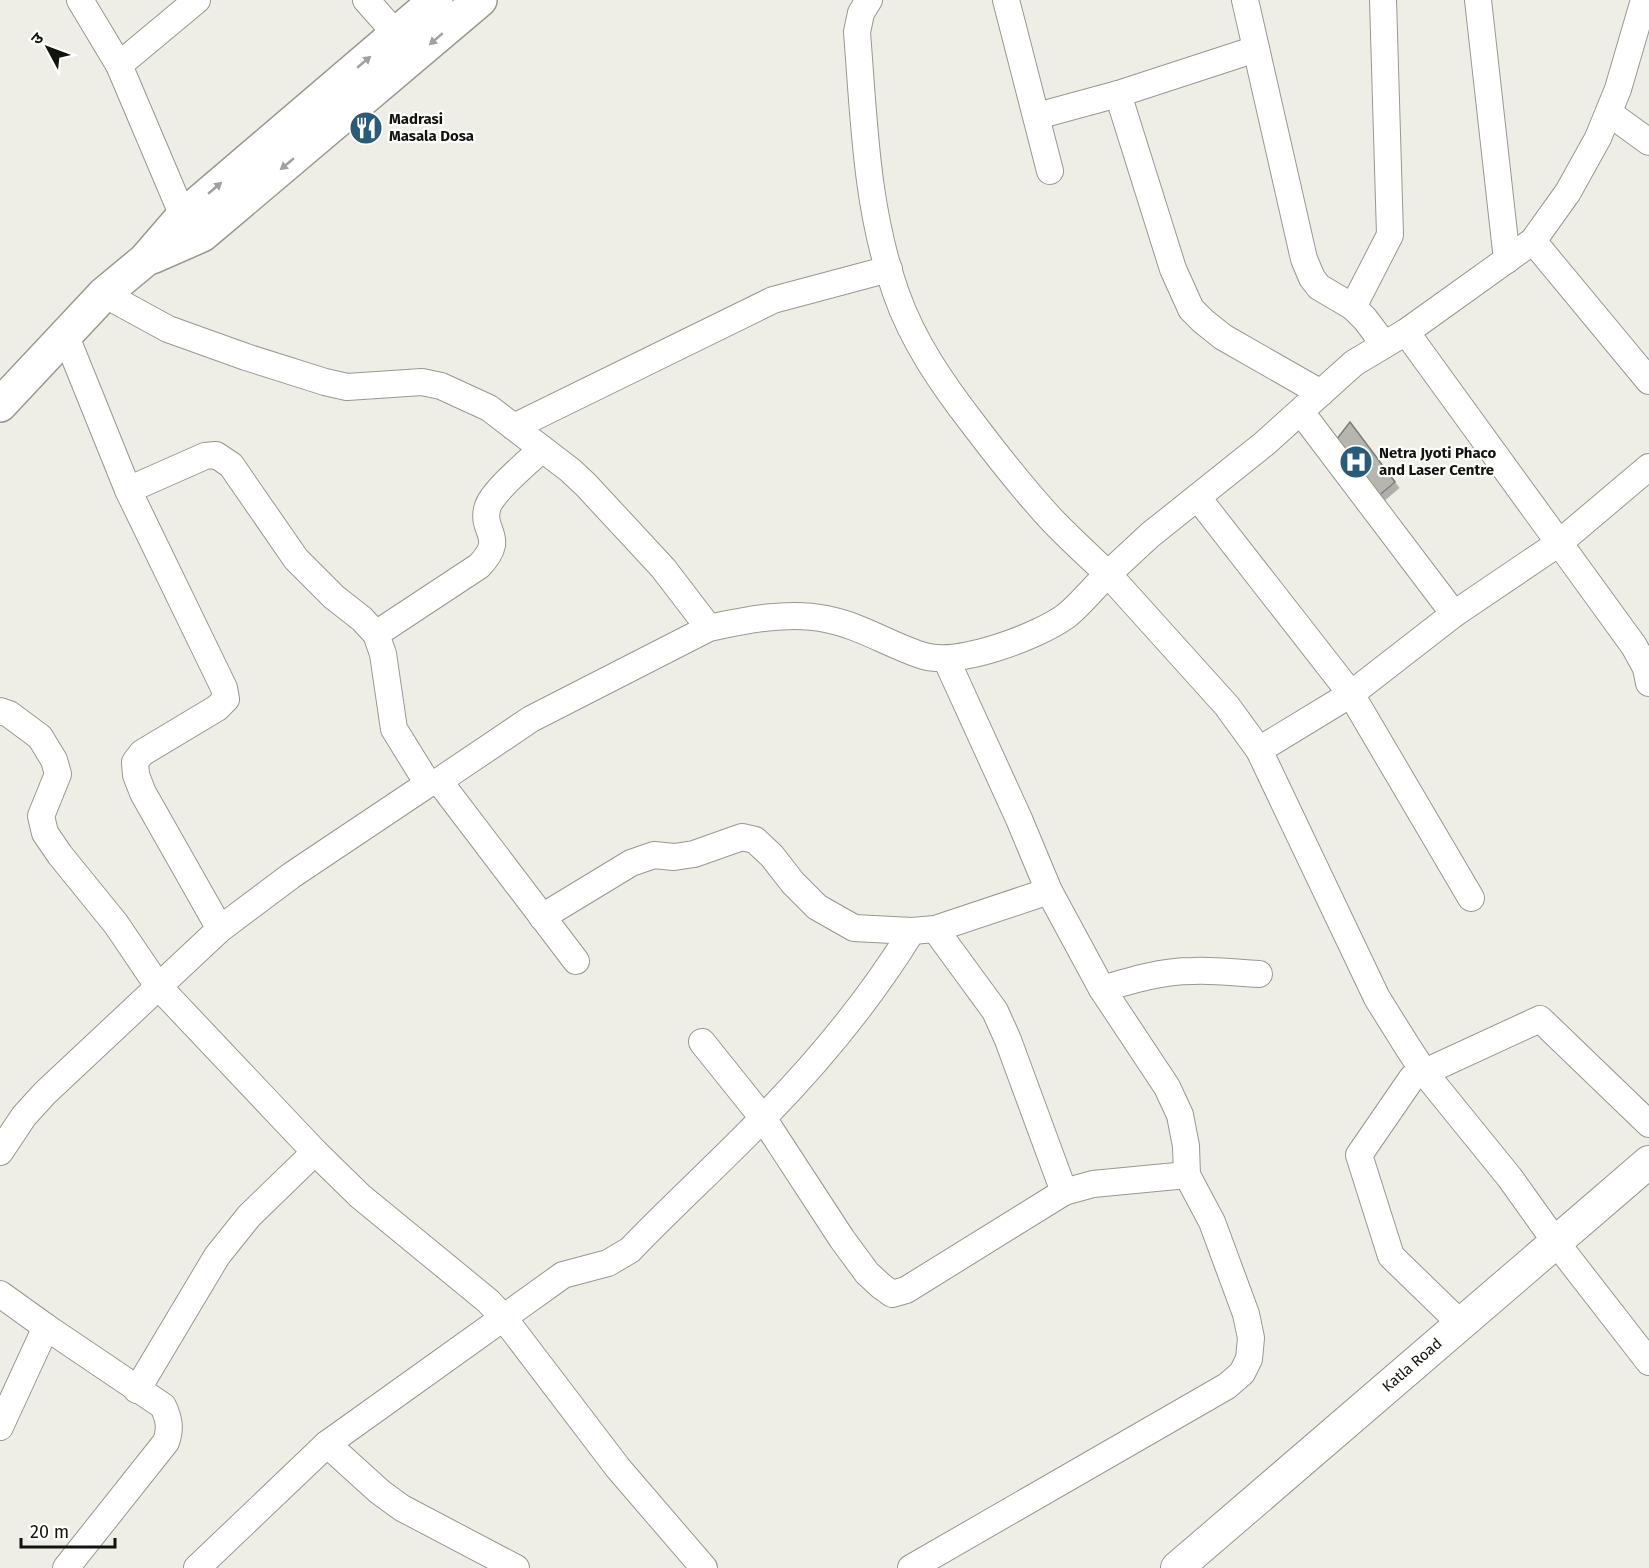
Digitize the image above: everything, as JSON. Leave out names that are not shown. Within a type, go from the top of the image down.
[{"type":"main road","points":[[0,405],[104,294],[145,260],[183,216],[436,0]]},
{"type":"main road","points":[[145,260],[202,235],[480,0]]},
{"type":"street","points":[[80,0],[119,65],[183,216]]},
{"type":"street","points":[[119,65],[197,0]]},
{"type":"street","points":[[366,0],[397,34]]},
{"type":"street","points":[[868,0],[861,13],[857,32],[867,160],[875,212],[895,292],[921,348],[957,403],[1034,501],[1108,574],[1227,706],[1259,750],[1377,998],[1424,1072],[1510,1178],[1555,1241],[1649,1362]]},
{"type":"street","points":[[1006,0],[1050,171]]},
{"type":"street","points":[[1245,0],[1304,259],[1312,278],[1319,287],[1353,307],[1365,320],[1395,338],[1559,543],[1634,646],[1646,668],[1649,683]]},
{"type":"street","points":[[1353,307],[1390,235],[1383,0]]},
{"type":"street","points":[[1478,0],[1507,260]]},
{"type":"street","points":[[0,1152],[24,1116],[45,1093],[220,929],[292,875],[531,719],[709,628],[768,618],[824,618],[871,633],[926,656],[946,659],[998,648],[1049,627],[1067,615],[1150,535],[1301,412],[1354,363],[1395,338],[1533,241],[1568,192],[1598,138],[1609,113],[1644,0]]},
{"type":"street","points":[[1036,116],[1118,94],[1256,49]]},
{"type":"street","points":[[1118,94],[1173,269],[1191,309],[1224,337],[1321,393]]},
{"type":"street","points":[[1609,113],[1649,141]]},
{"type":"street","points":[[1533,241],[1649,381]]},
{"type":"street","points":[[514,427],[773,300],[889,268]]},
{"type":"street","points":[[104,294],[168,329],[276,368],[347,387],[422,382],[441,386],[489,408],[586,485],[663,568],[709,628]]},
{"type":"street","points":[[65,334],[128,490],[224,687],[226,699],[218,708],[142,753],[135,762],[136,776],[143,793],[220,929]]},
{"type":"street","points":[[1301,412],[1454,614]]},
{"type":"street","points":[[376,634],[479,566],[490,554],[493,542],[487,508],[494,495],[542,449]]},
{"type":"street","points":[[128,490],[205,456],[216,455],[231,465],[296,559],[327,591],[362,619],[376,634],[383,654],[394,729],[576,962]]},
{"type":"street","points":[[1259,750],[1351,694],[1454,614],[1559,543],[1649,467]]},
{"type":"street","points":[[1197,498],[1351,694],[1471,898]]},
{"type":"street","points":[[911,1568],[1227,1386],[1242,1373],[1249,1359],[1251,1338],[1246,1314],[1212,1222],[1187,1175],[1186,1146],[1180,1114],[1167,1087],[1102,989],[1048,891],[1020,819],[946,659]]},
{"type":"street","points":[[0,711],[9,714],[40,737],[54,760],[58,774],[41,816],[45,833],[116,924],[158,986],[315,1152],[360,1196],[488,1301],[503,1317],[618,1468],[704,1568]]},
{"type":"street","points":[[542,917],[630,863],[654,855],[674,857],[694,855],[742,837],[755,840],[817,907],[854,928],[923,930],[1048,891]]},
{"type":"street","points":[[197,1568],[327,1444],[563,1275],[608,1263],[630,1250],[763,1118],[832,1041],[890,967],[923,930]]},
{"type":"street","points":[[923,930],[995,1011],[1008,1040],[1064,1192]]},
{"type":"street","points":[[1102,989],[1142,977],[1173,972],[1259,974]]},
{"type":"street","points":[[1460,1323],[1390,1256],[1359,1155],[1412,1078],[1540,1019],[1649,1124]]},
{"type":"street","points":[[702,1042],[763,1118],[842,1239],[867,1273],[892,1294],[906,1290],[1064,1192],[1094,1184],[1187,1175]]},
{"type":"street","points":[[137,1389],[217,1256],[249,1216],[315,1152]]},
{"type":"street","name":"Katla Road","points":[[1177,1568],[1649,1162]]},
{"type":"street","points":[[0,1294],[163,1406],[168,1417],[170,1430],[166,1442],[66,1568]]},
{"type":"street","points":[[0,1427],[45,1327]]},
{"type":"street","points":[[327,1444],[380,1492],[402,1508],[516,1568]]},
{"type":"building","points":[[1350,422],[1395,482],[1375,499],[1333,444]]},
{"type":"place","name":"Madrasi Masala Dosa","points":[[366,128]]},
{"type":"place","name":"Netra Jyoti Phaco and Laser Centre","points":[[1356,462]]}]
